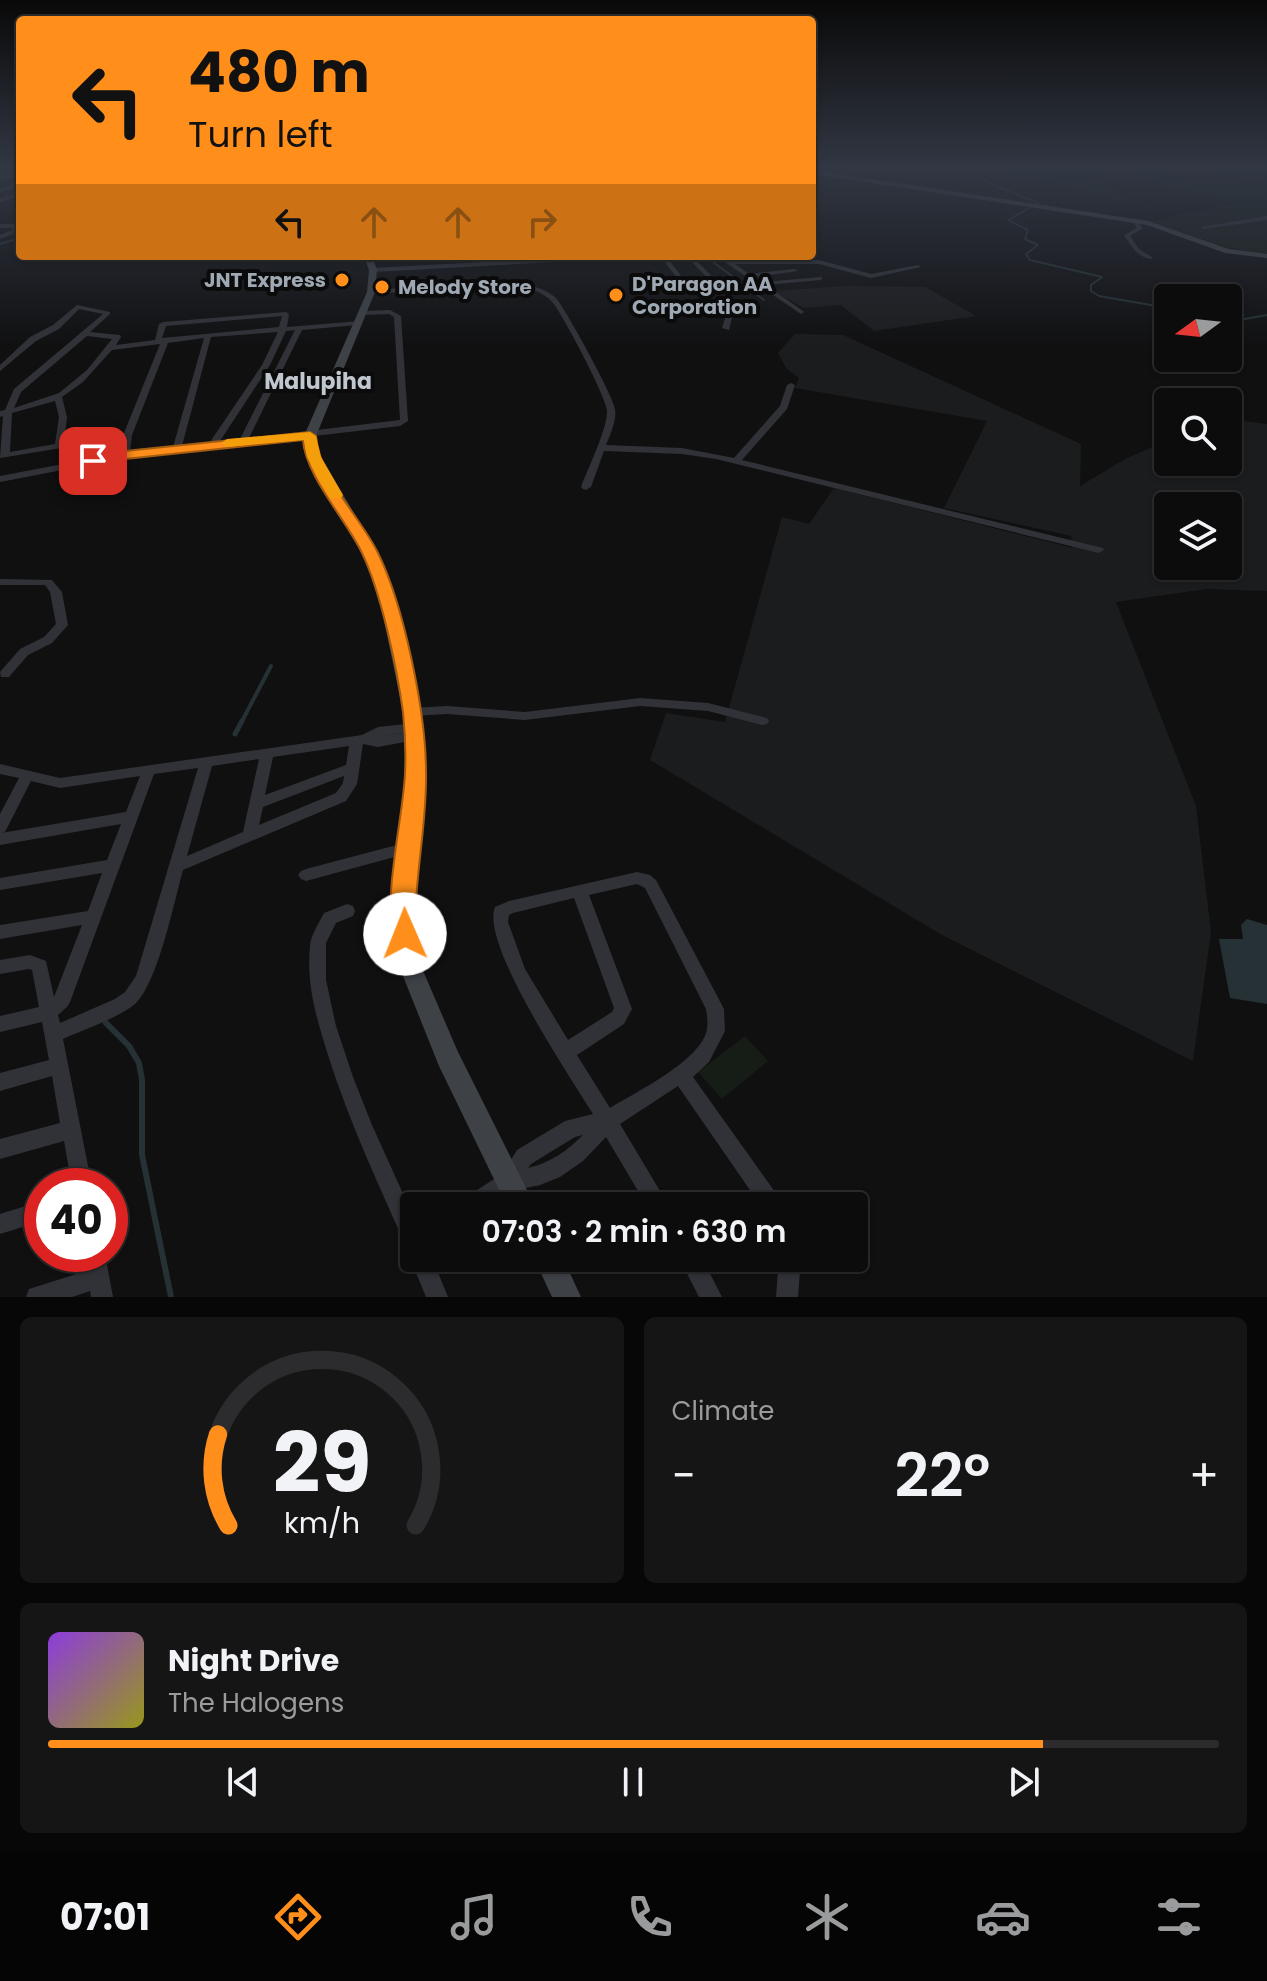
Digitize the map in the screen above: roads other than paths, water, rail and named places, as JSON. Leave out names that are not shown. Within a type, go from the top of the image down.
[{"type":"street","points":[[1139,227],[1127,235],[1137,250],[1150,258]]},
{"type":"street","points":[[1160,227],[1228,251],[1267,256]]},
{"type":"street","points":[[464,260],[465,270]]},
{"type":"street","points":[[500,273],[498,260],[465,270],[431,264],[371,263],[371,292],[310,436],[310,448],[369,551],[383,582],[414,725],[416,773],[403,904],[410,966],[431,1022],[514,1192]]},
{"type":"street","points":[[666,260],[682,281]]},
{"type":"street","points":[[693,260],[731,299],[726,328]]},
{"type":"street","points":[[724,260],[801,312]]},
{"type":"street","points":[[727,262],[826,262],[871,276],[918,267]]},
{"type":"street","points":[[431,264],[432,278]]},
{"type":"street","points":[[747,276],[795,271]]},
{"type":"street","points":[[759,284],[820,278]]},
{"type":"street","points":[[371,292],[508,283],[532,287],[552,297],[609,401],[610,418],[586,487]]},
{"type":"street","points":[[0,369],[33,339],[56,327],[77,307],[108,313],[22,385],[4,413],[3,456],[128,435]]},
{"type":"street","points":[[0,479],[125,455],[384,427],[404,421],[397,316],[390,312],[300,327],[161,340],[112,348]]},
{"type":"street","points":[[125,455],[128,435],[164,323],[286,314],[284,328],[256,379],[232,411],[213,445]]},
{"type":"street","points":[[243,442],[300,327]]},
{"type":"street","points":[[4,413],[58,397],[112,348],[116,336],[84,335]]},
{"type":"street","points":[[177,449],[208,335]]},
{"type":"street","points":[[736,461],[784,407],[791,385]]},
{"type":"street","points":[[58,397],[63,417],[59,445]]},
{"type":"street","points":[[601,448],[682,451],[736,461],[1099,550]]},
{"type":"street","points":[[0,582],[48,582],[56,592],[62,619],[54,635],[24,652],[5,674]]},
{"type":"street","points":[[0,769],[60,783],[361,739],[378,742],[447,710],[525,716],[640,702],[708,707],[762,721]]},
{"type":"street","points":[[178,866],[341,797],[347,791],[361,739]]},
{"type":"street","points":[[250,835],[267,752]]},
{"type":"street","points":[[53,1035],[121,1004],[137,990],[148,968],[207,761]]},
{"type":"street","points":[[257,804],[352,768]]},
{"type":"street","points":[[0,1024],[49,1012],[66,994],[149,770]]},
{"type":"street","points":[[0,828],[27,776]]},
{"type":"street","points":[[0,839],[131,817]]},
{"type":"street","points":[[306,875],[408,848]]},
{"type":"street","points":[[0,884],[113,865]]},
{"type":"street","points":[[492,1192],[509,1181],[536,1179],[585,1150],[607,1121],[681,1075],[703,1056],[718,1021],[715,1009],[651,884],[642,878],[579,890],[509,907],[501,912],[502,931],[523,981],[607,1121],[650,1192]]},
{"type":"street","points":[[566,1052],[618,1018],[623,1009],[579,890]]},
{"type":"street","points":[[347,911],[328,919],[323,929],[318,961],[321,1003],[339,1065],[400,1209]]},
{"type":"street","points":[[0,932],[95,916]]},
{"type":"street","points":[[0,967],[30,962],[40,966],[79,1168]]},
{"type":"street","points":[[0,1082],[59,1066]]},
{"type":"street","points":[[681,1075],[763,1192]]},
{"type":"street","points":[[0,1149],[71,1129]]},
{"type":"street","points":[[0,1224],[24,1217]]},
{"type":"street","points":[[427,1272],[437,1297]]},
{"type":"street","points":[[555,1272],[567,1297]]},
{"type":"street","points":[[698,1272],[711,1297]]},
{"type":"street","points":[[787,1297],[789,1272]]},
{"type":"street","points":[[37,1297],[100,1287]]},
{"type":"waterway","points":[[1021,227],[1028,230],[1025,239],[1038,245],[1026,254],[1030,260],[1102,277],[1091,285],[1091,291],[1099,296],[1154,306]]},
{"type":"waterway","points":[[0,244],[16,239]]},
{"type":"waterway","points":[[710,260],[764,300]]},
{"type":"waterway","points":[[1242,319],[1267,315]]},
{"type":"waterway","points":[[241,723],[271,666]]},
{"type":"waterway","points":[[235,734],[242,721]]},
{"type":"waterway","points":[[106,1023],[129,1046],[139,1063],[142,1080],[142,1155],[171,1297]]},
{"type":"place","name":"JNT Express","points":[[342,280]]},
{"type":"place","name":"Melody Store","points":[[382,287]]},
{"type":"place","name":"D'Paragon AA Corporation","points":[[616,295]]},
{"type":"district","name":"Malupiha","points":[[318,381]]}]
